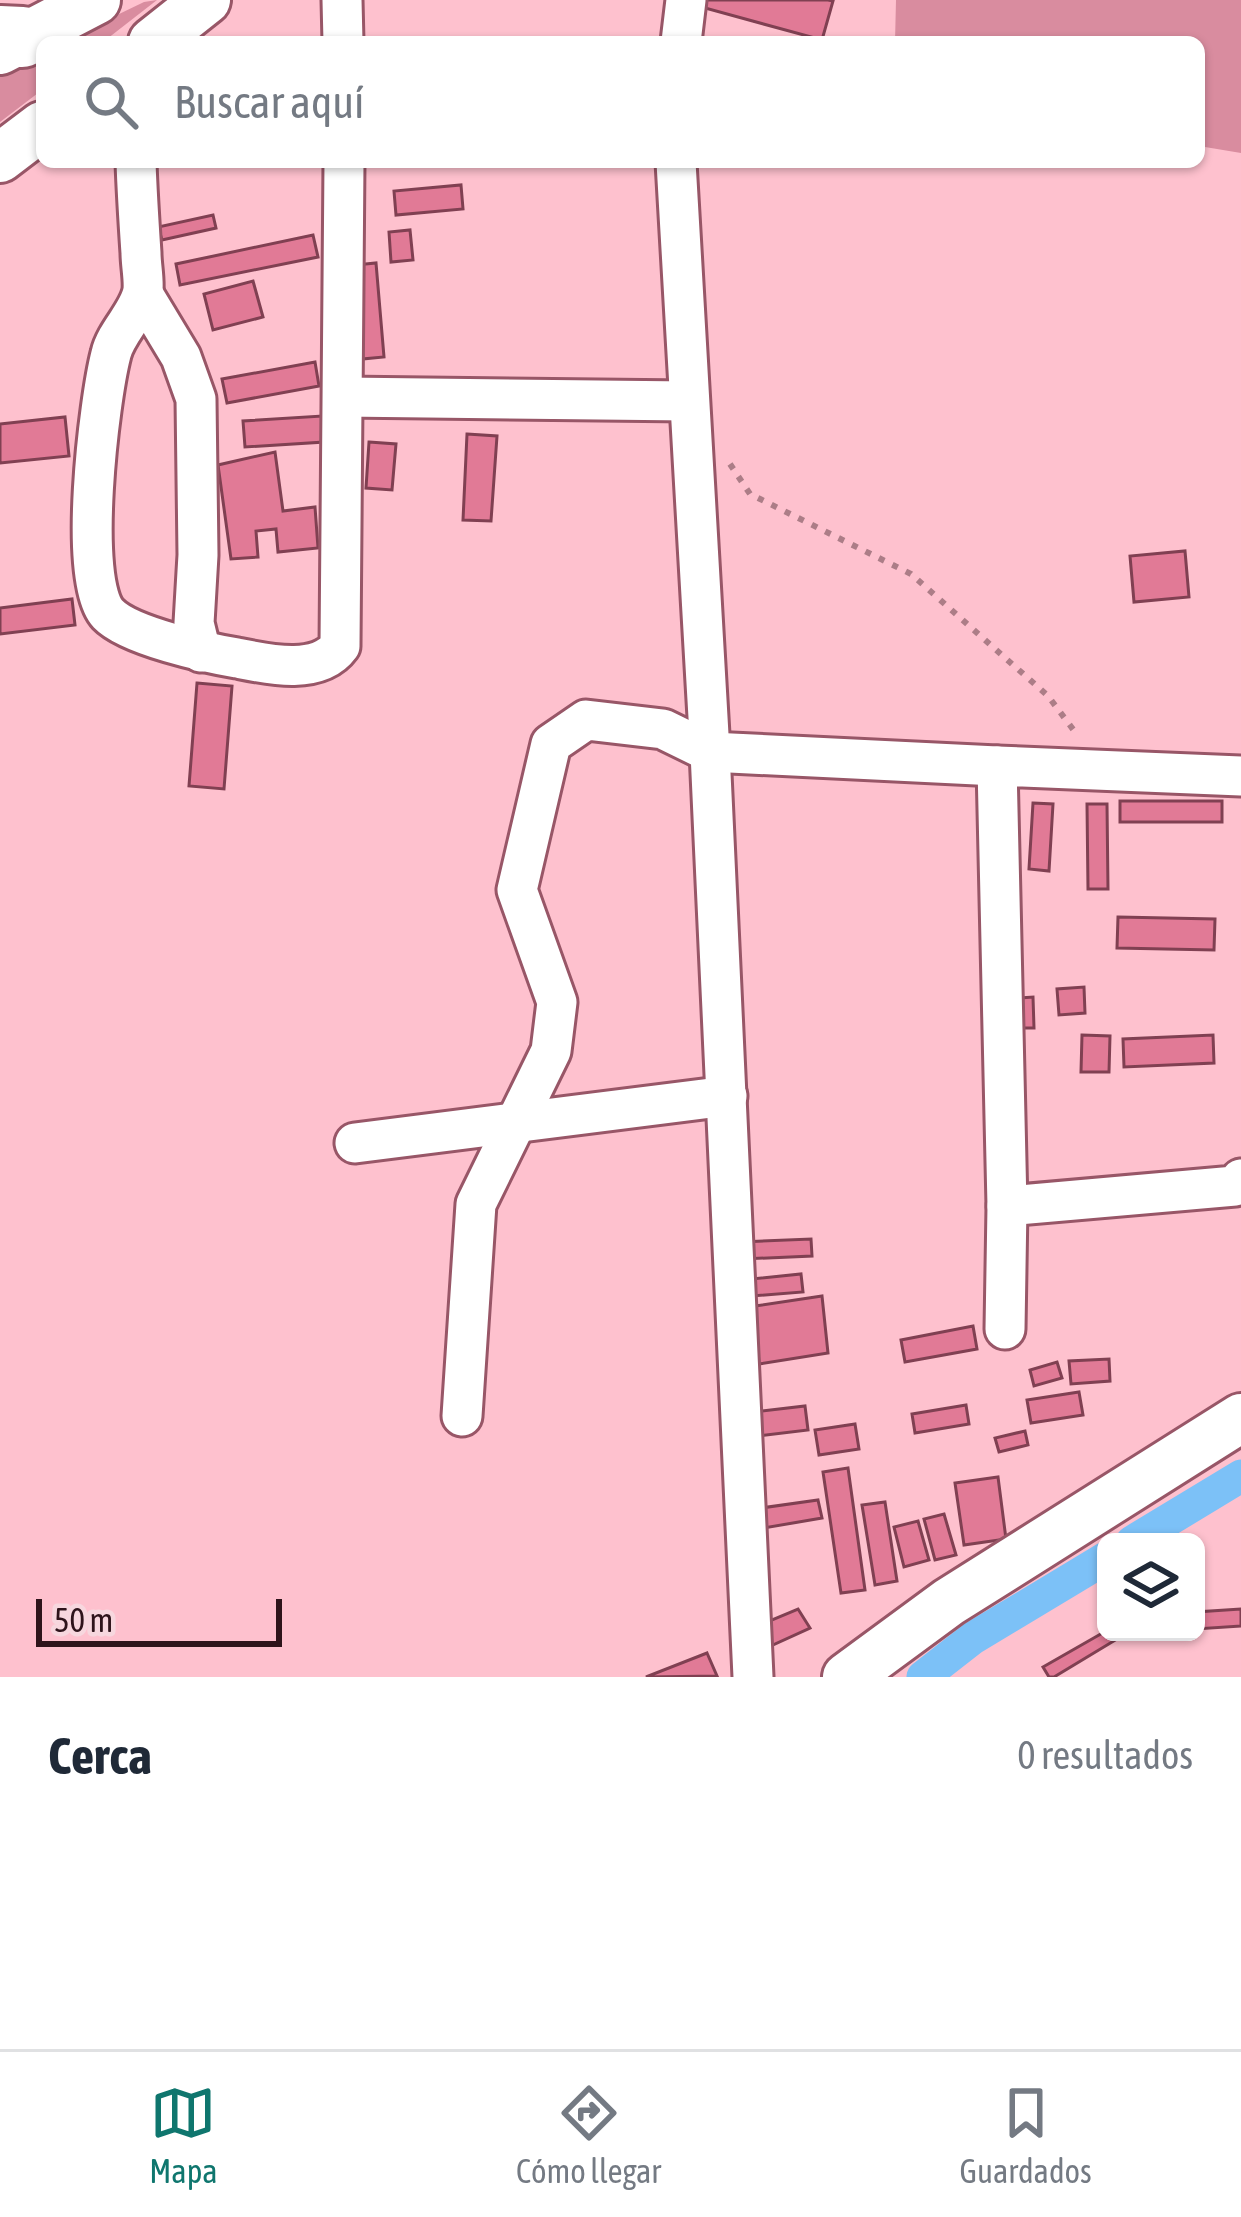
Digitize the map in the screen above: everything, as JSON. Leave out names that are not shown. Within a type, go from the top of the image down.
[{"type":"street","points":[[7,41],[96,0]]},
{"type":"street","points":[[161,36],[206,0]]},
{"type":"street","points":[[342,0],[343,36]]},
{"type":"street","points":[[681,36],[686,0]]},
{"type":"street","points":[[0,158],[36,131]]},
{"type":"street","points":[[136,168],[143,294],[181,357],[196,399],[194,623],[201,652]]},
{"type":"street","points":[[143,294],[112,347],[103,390],[93,477],[96,594],[116,620],[201,652],[272,666],[322,660],[340,646],[344,168]]},
{"type":"street","points":[[676,168],[710,752],[753,1677]]},
{"type":"street","points":[[343,397],[689,401]]},
{"type":"street","points":[[462,1416],[476,1204],[551,1051],[557,1002],[517,890],[551,745],[586,720],[663,729],[710,752],[1241,776]]},
{"type":"street","points":[[997,766],[1007,1205],[1005,1329]]},
{"type":"street","points":[[355,1143],[727,1096]]},
{"type":"street","points":[[1007,1205],[1235,1186],[1241,1179]]},
{"type":"street","points":[[847,1677],[949,1602],[1241,1418]]},
{"type":"path","points":[[726,457],[750,494],[911,574],[1048,696],[1105,772]]},
{"type":"shaded area","points":[[157,0],[111,36],[73,36]]},
{"type":"shaded area","points":[[896,0],[1241,0],[1241,153],[1205,147],[1205,36],[895,36]]},
{"type":"shaded area","points":[[36,55],[36,95],[0,122],[0,72]]},
{"type":"building","points":[[695,0],[833,1],[823,36],[807,36],[694,5]]},
{"type":"building","points":[[461,185],[463,209],[396,215],[394,191]]},
{"type":"building","points":[[213,215],[216,228],[162,240],[158,227]]},
{"type":"building","points":[[410,230],[413,260],[391,262],[389,232]]},
{"type":"building","points":[[313,235],[318,257],[180,285],[176,264]]},
{"type":"building","points":[[376,263],[384,357],[362,359],[355,265]]},
{"type":"building","points":[[253,281],[263,317],[213,330],[204,294]]},
{"type":"building","points":[[315,362],[319,386],[227,403],[222,379]]},
{"type":"building","points":[[322,416],[324,442],[245,447],[243,421]]},
{"type":"building","points":[[65,417],[69,456],[0,463],[0,424]]},
{"type":"building","points":[[467,434],[497,436],[491,521],[463,520]]},
{"type":"building","points":[[369,442],[396,444],[392,490],[366,488]]},
{"type":"building","points":[[275,452],[283,511],[315,507],[318,548],[278,552],[276,529],[256,531],[258,557],[231,559],[218,465]]},
{"type":"building","points":[[1185,551],[1189,597],[1134,602],[1130,556]]},
{"type":"building","points":[[72,599],[75,625],[0,634],[0,608]]},
{"type":"building","points":[[197,683],[232,686],[224,789],[189,786]]},
{"type":"building","points":[[1120,801],[1222,801],[1222,822],[1120,822]]},
{"type":"building","points":[[1033,803],[1053,804],[1049,871],[1029,869]]},
{"type":"building","points":[[1087,804],[1107,804],[1108,889],[1088,889]]},
{"type":"building","points":[[1118,917],[1215,919],[1214,950],[1117,948]]},
{"type":"building","points":[[1084,987],[1085,1013],[1059,1015],[1057,989]]},
{"type":"building","points":[[1033,997],[1034,1028],[1021,1028],[1020,998]]},
{"type":"building","points":[[1082,1035],[1110,1036],[1109,1072],[1081,1072]]},
{"type":"building","points":[[1213,1035],[1214,1063],[1124,1067],[1123,1039]]},
{"type":"building","points":[[811,1239],[812,1256],[742,1259],[741,1242]]},
{"type":"building","points":[[801,1274],[803,1292],[752,1296],[751,1279]]},
{"type":"building","points":[[822,1296],[828,1353],[759,1364],[755,1306]]},
{"type":"building","points":[[973,1326],[977,1349],[905,1362],[901,1340]]},
{"type":"building","points":[[1109,1359],[1110,1381],[1071,1384],[1069,1361]]},
{"type":"building","points":[[1057,1362],[1062,1378],[1034,1386],[1030,1370]]},
{"type":"building","points":[[1079,1392],[1083,1415],[1031,1423],[1027,1400]]},
{"type":"building","points":[[966,1405],[969,1424],[915,1433],[912,1414]]},
{"type":"building","points":[[805,1406],[808,1430],[757,1436],[753,1412]]},
{"type":"building","points":[[855,1424],[859,1449],[819,1455],[815,1430]]},
{"type":"building","points":[[1025,1431],[1028,1445],[999,1452],[995,1438]]},
{"type":"building","points":[[848,1468],[865,1590],[841,1593],[823,1472]]},
{"type":"building","points":[[998,1477],[1006,1539],[964,1545],[955,1483]]},
{"type":"building","points":[[818,1500],[822,1518],[758,1529],[754,1509]]},
{"type":"building","points":[[885,1502],[897,1581],[875,1585],[862,1505]]},
{"type":"building","points":[[944,1514],[956,1555],[935,1560],[924,1519]]},
{"type":"building","points":[[918,1521],[929,1560],[904,1567],[894,1527]]},
{"type":"building","points":[[798,1609],[810,1628],[764,1649],[755,1627]]},
{"type":"building","points":[[1241,1609],[1241,1626],[1205,1628],[1205,1611]]},
{"type":"building","points":[[1097,1636],[1097,1641],[1114,1641],[1054,1677],[1043,1667]]},
{"type":"building","points":[[707,1653],[717,1676],[646,1677]]},
{"type":"waterway","points":[[1147,1533],[1241,1476]]},
{"type":"waterway","points":[[923,1677],[973,1638],[1097,1563]]}]
